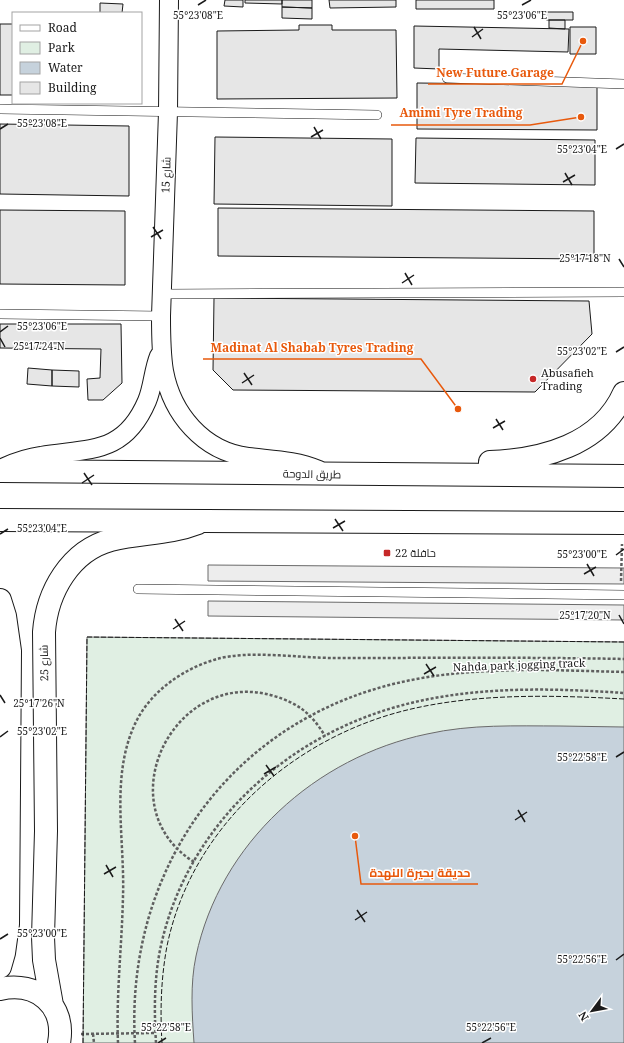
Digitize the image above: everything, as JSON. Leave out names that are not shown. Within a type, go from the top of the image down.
[{"type":"main road","points":[[418,475],[435,468],[453,464],[525,460],[561,450],[581,440],[602,424],[615,409],[624,393]]},
{"type":"main road","name":"طريق الدوحة","points":[[0,470],[624,476]]},
{"type":"main road","points":[[0,520],[623,523]]},
{"type":"main road","name":"شارع 25","points":[[60,1039],[59,1019],[52,1005],[44,960],[43,937],[46,831],[44,632],[48,603],[66,571],[83,554],[96,546],[111,540],[171,532],[203,521]]},
{"type":"main road","points":[[0,600],[8,628],[10,651],[4,751],[4,816],[8,924],[4,954],[0,967]]},
{"type":"main road","points":[[0,989],[22,987],[34,990],[44,996],[52,1005]]},
{"type":"street","name":"شارع 15","points":[[169,0],[168,112],[160,316],[161,350],[164,372],[175,404],[184,419],[206,440],[233,454],[290,461],[312,467],[327,474]]},
{"type":"street","name":"شارع 15","points":[[0,470],[23,460],[40,456],[90,451],[102,447],[122,435],[131,427],[147,401],[161,350]]},
{"type":"lane","points":[[447,78],[624,84]]},
{"type":"lane","points":[[0,109],[377,115]]},
{"type":"lane","points":[[162,294],[624,292]]},
{"type":"lane","points":[[0,314],[160,316]]},
{"type":"lane","points":[[138,589],[622,595]]},
{"type":"path","points":[[622,595],[623,523]]},
{"type":"path","points":[[118,1043],[124,894],[121,788],[123,769],[126,750],[139,717],[149,703],[174,679],[189,670],[212,660],[249,655],[332,658],[624,659]]},
{"type":"path","name":"Nahda park jogging track","points":[[135,1043],[136,981],[143,937],[159,886],[177,849],[198,813],[238,768],[276,737],[311,715],[364,693],[398,683],[432,677],[534,670],[624,672]]},
{"type":"path","points":[[156,1043],[156,982],[162,942],[174,902],[194,862],[220,822],[254,784],[294,753],[359,720],[397,707],[451,696],[526,690],[624,692]]},
{"type":"path","points":[[194,862],[177,849],[163,828],[158,816],[153,789],[154,776],[160,749],[175,726],[184,716],[206,702],[218,697],[243,692],[256,692],[280,698],[292,703],[311,715],[325,736]]},
{"type":"path","points":[[60,1039],[93,1034],[155,1032]]},
{"type":"path","points":[[93,1034],[94,1043]]},
{"type":"green space","points":[[87,637],[624,642],[624,1043],[83,1043]]},
{"type":"shaded area","points":[[208,565],[624,568],[624,584],[208,581]]},
{"type":"shaded area","points":[[208,601],[624,605],[624,620],[208,616]]},
{"type":"water","points":[[477,727],[624,727],[624,1043],[194,1043],[192,988],[194,967],[208,915],[227,877],[250,842],[279,811],[311,785],[347,762],[386,746],[427,734]]},
{"type":"building","points":[[225,0],[243,0],[243,7],[224,6]]},
{"type":"building","points":[[245,0],[282,0],[282,4],[245,3]]},
{"type":"building","points":[[282,0],[312,0],[312,8],[282,7]]},
{"type":"building","points":[[329,0],[396,0],[396,7],[330,8]]},
{"type":"building","points":[[416,0],[494,0],[494,9],[416,9]]},
{"type":"building","points":[[100,3],[123,4],[122,12],[100,12]]},
{"type":"building","points":[[282,7],[312,8],[312,19],[282,18]]},
{"type":"building","points":[[546,12],[573,12],[573,20],[546,20]]},
{"type":"building","points":[[549,20],[565,20],[565,29],[549,28]]},
{"type":"building","points":[[0,24],[12,24],[12,95],[0,95]]},
{"type":"building","points":[[299,25],[332,25],[332,30],[396,30],[397,98],[217,99],[217,31],[299,30]]},
{"type":"building","points":[[414,26],[569,29],[568,52],[439,49],[439,69],[414,68]]},
{"type":"building","points":[[570,27],[596,27],[596,54],[570,54]]},
{"type":"building","points":[[417,83],[597,85],[597,130],[417,129]]},
{"type":"building","points":[[0,124],[129,126],[129,196],[0,194]]},
{"type":"building","points":[[215,137],[392,139],[392,206],[214,204]]},
{"type":"building","points":[[416,138],[595,140],[595,185],[415,183]]},
{"type":"building","points":[[218,208],[594,211],[594,259],[218,256]]},
{"type":"building","points":[[0,210],[125,211],[125,285],[0,284]]},
{"type":"building","points":[[214,298],[589,301],[592,334],[535,392],[233,390],[213,370]]},
{"type":"building","points":[[0,324],[121,324],[122,383],[103,400],[88,400],[87,379],[100,378],[101,349],[0,348]]},
{"type":"building","points":[[28,368],[52,370],[52,386],[27,384]]},
{"type":"building","points":[[52,370],[79,371],[79,387],[52,386]]},
{"type":"fence","points":[[83,1043],[87,637],[624,642]]},
{"type":"fence","points":[[162,1043],[161,1006],[163,970],[167,946],[179,904],[198,864],[222,828],[252,796],[285,767],[322,744],[361,725],[403,711],[430,705],[485,698],[541,696],[624,699]]},
{"type":"place","name":"New Future Garage","points":[[583,41]]},
{"type":"place","name":"Amimi Tyre Trading","points":[[581,117]]},
{"type":"place","name":"Abusafieh Trading","points":[[533,379]]},
{"type":"place","name":"Madinat Al Shabab Tyres Trading","points":[[458,409]]},
{"type":"place","name":"حافلة 22","points":[[387,553]]},
{"type":"place","name":"حديقة بحيرة النهدة","points":[[355,836]]}]
